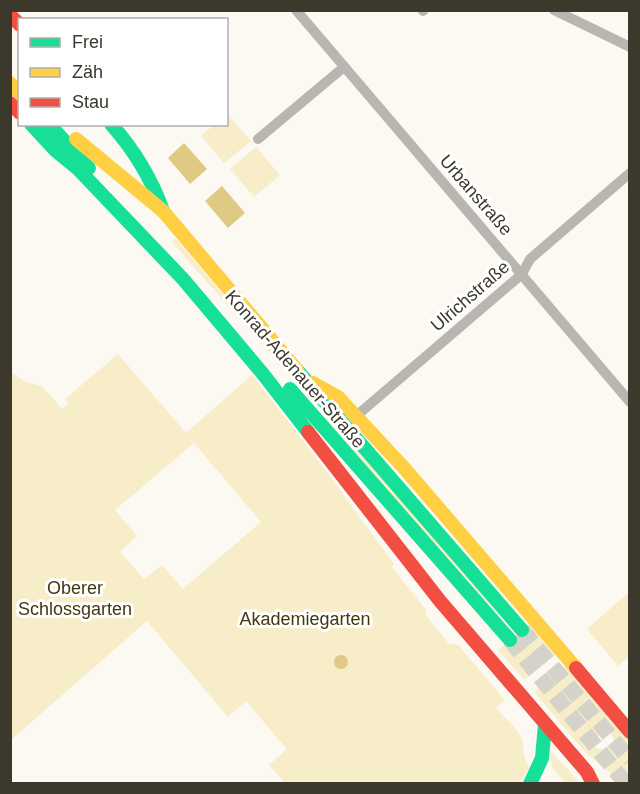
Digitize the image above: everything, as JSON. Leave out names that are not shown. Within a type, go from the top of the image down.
[{"type":"main road","points":[[33,126],[54,150],[77,168],[183,279],[261,370],[440,601],[590,778],[607,783]]},
{"type":"main road","name":"Konrad-Adenauer-Straße","points":[[51,126],[223,311],[510,640]]},
{"type":"main road","name":"Konrad-Adenauer-Straße","points":[[65,126],[85,148],[163,211],[522,630]]},
{"type":"main road","points":[[113,126],[150,174],[163,211]]},
{"type":"main road","points":[[261,370],[279,376]]},
{"type":"main road","points":[[303,377],[338,397],[493,570],[630,732]]},
{"type":"main road","points":[[530,783],[542,758],[545,724]]},
{"type":"street","name":"Urbanstraße","points":[[296,10],[630,402]]},
{"type":"street","points":[[554,10],[630,47]]},
{"type":"street","points":[[258,140],[344,67]]},
{"type":"street","name":"Ulrichstraße","points":[[356,417],[522,274],[530,258],[630,173]]},
{"type":"green space","points":[[228,114],[251,141],[224,163],[201,136],[213,126],[228,126]]},
{"type":"green space","points":[[256,147],[280,175],[254,197],[230,169]]},
{"type":"green space","points":[[175,238],[295,379],[293,380],[172,242]]},
{"type":"green space","points":[[118,354],[186,433],[252,375],[394,564],[392,567],[427,611],[425,614],[449,644],[458,645],[505,700],[496,708],[520,735],[525,760],[530,767],[519,783],[285,783],[269,765],[287,749],[246,701],[228,717],[147,621],[11,740],[11,372],[25,382],[42,386],[62,409],[69,404],[65,399]],"holes":[[[194,443],[261,522],[183,589],[162,565],[144,579],[120,552],[137,536],[115,510]]]},
{"type":"green space","points":[[324,414],[409,509],[515,634],[321,416]]},
{"type":"green space","points":[[629,592],[629,656],[618,666],[587,629]]},
{"type":"green space","points":[[531,623],[557,653],[524,680],[498,650]]},
{"type":"green space","points":[[568,664],[629,740],[629,783],[622,783],[585,752],[534,692]],"holes":[[[607,729],[613,737],[613,742],[604,749],[598,749],[592,742]]]},
{"type":"green space","points":[[550,750],[580,783],[566,783],[552,768]]},
{"type":"shaded area","points":[[184,143],[207,169],[190,184],[168,158]]},
{"type":"shaded area","points":[[222,186],[245,213],[228,228],[205,201]]},
{"type":"shaded area","points":[[341,655],[346,657],[348,662],[346,667],[341,669],[336,667],[334,662],[336,657]]},
{"type":"tunnel","points":[[522,630],[630,760]]},
{"type":"tunnel","points":[[510,640],[626,784]]},
{"type":"traffic: fast","points":[[33,126],[55,150],[77,168],[183,279],[263,374],[308,432]]},
{"type":"traffic: fast","points":[[51,126],[89,168]]},
{"type":"traffic: fast","points":[[113,126],[142,165],[163,211]]},
{"type":"traffic: fast","points":[[297,370],[522,630]]},
{"type":"traffic: fast","points":[[290,389],[510,640]]},
{"type":"traffic: fast","points":[[530,784],[542,758],[545,724]]},
{"type":"traffic: slow","points":[[10,83],[18,91]]},
{"type":"traffic: slow","points":[[76,139],[163,211],[297,370]]},
{"type":"traffic: slow","points":[[313,383],[338,397],[405,469],[576,668]]},
{"type":"traffic: jam","points":[[10,15],[18,23]]},
{"type":"traffic: jam","points":[[10,103],[18,111]]},
{"type":"traffic: jam","points":[[308,432],[440,601],[587,772],[593,784]]},
{"type":"traffic: jam","points":[[576,668],[630,732]]},
{"type":"park label","name":"Oberer Schlossgarten","points":[[75,598]]},
{"type":"park label","name":"Akademiegarten","points":[[305,619]]}]
